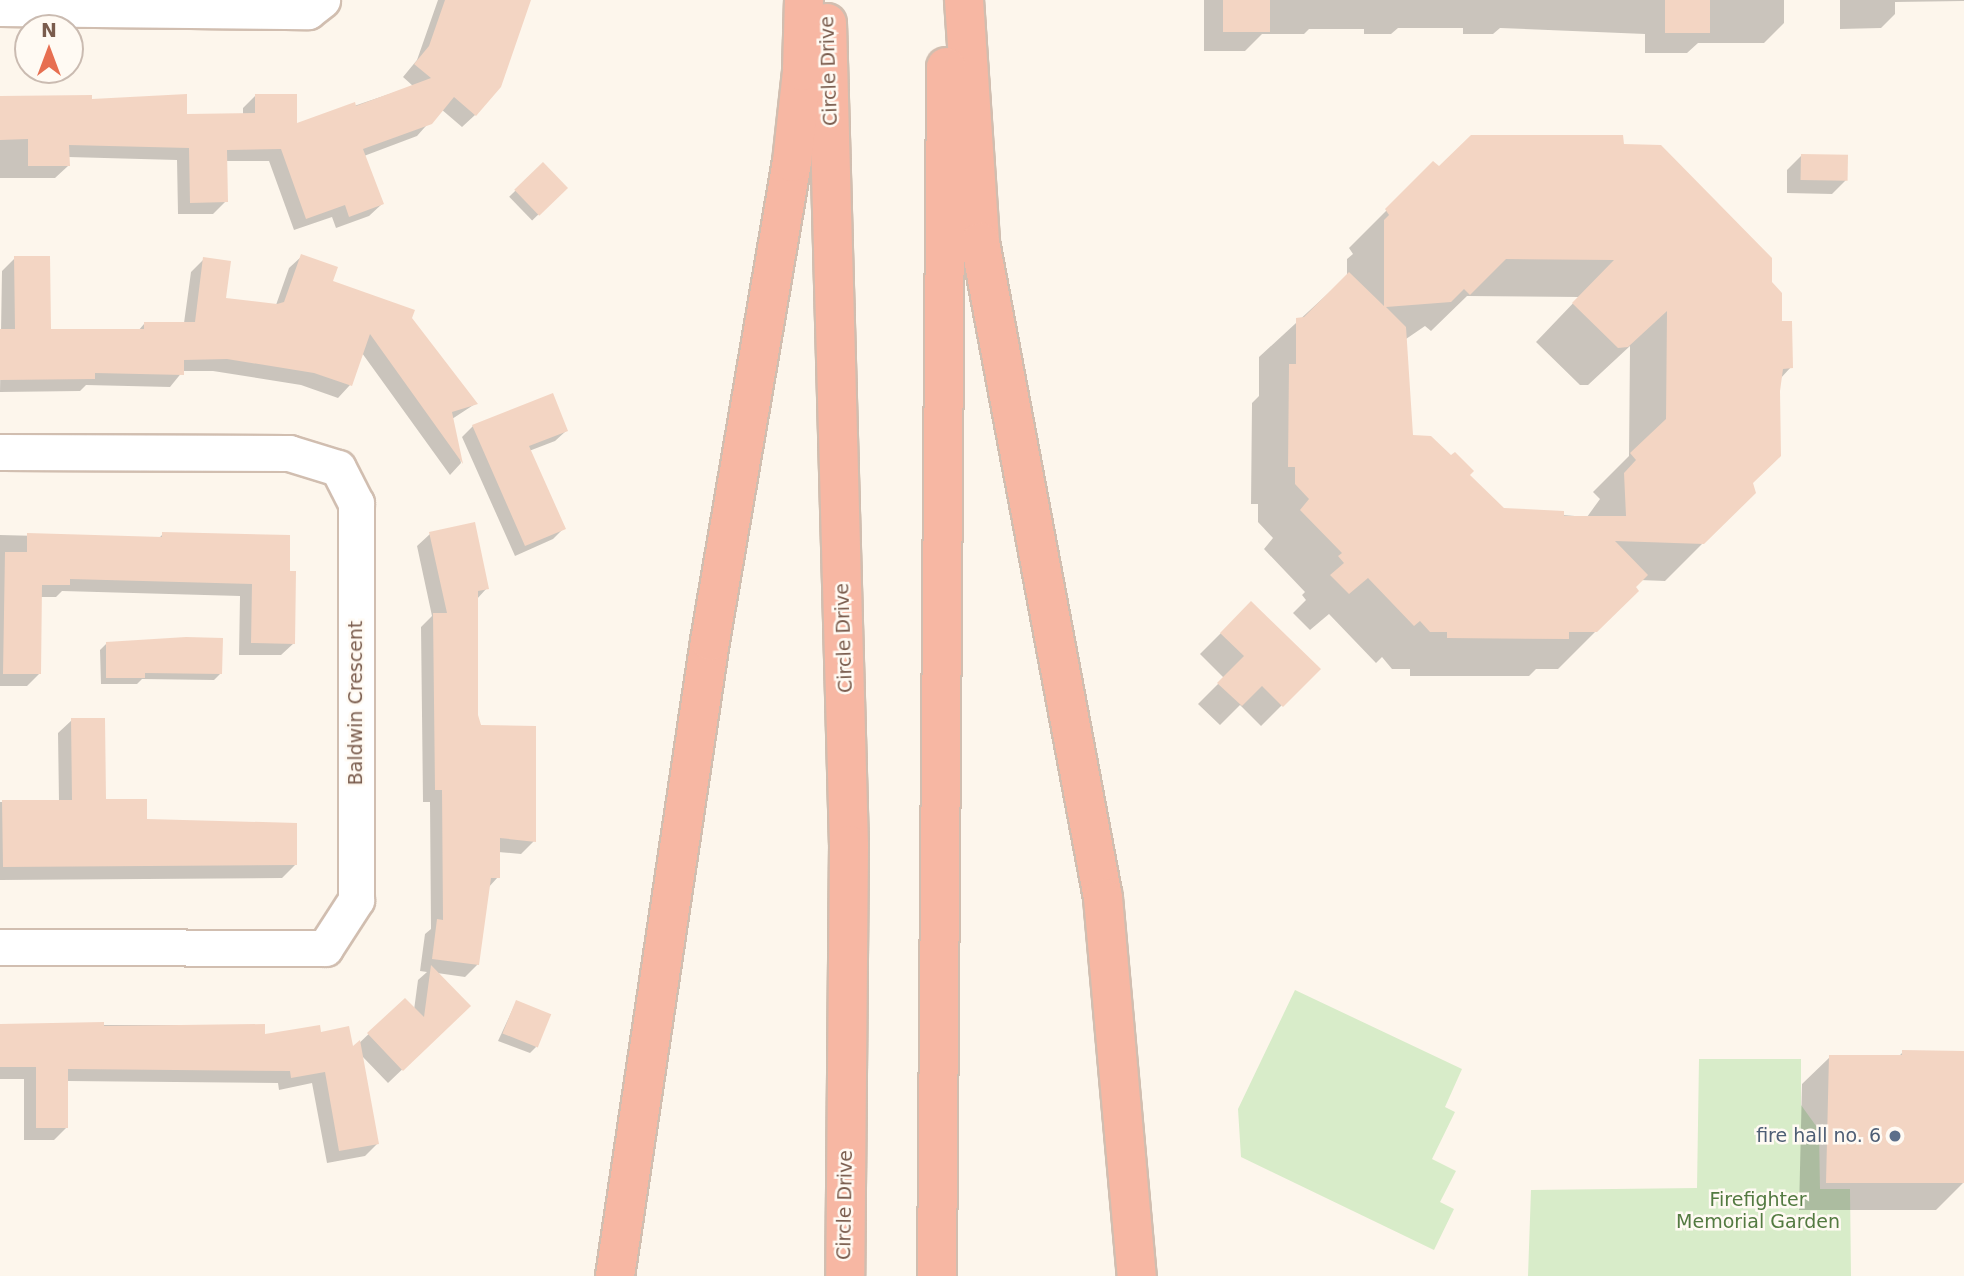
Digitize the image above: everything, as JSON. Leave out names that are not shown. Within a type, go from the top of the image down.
[{"type":"highway","points":[[615,1276],[710,641],[792,162],[802,71],[804,0]]},
{"type":"highway","name":"Circle Drive","points":[[827,0],[849,845],[845,1276]]},
{"type":"highway","points":[[937,1276],[946,0]]},
{"type":"highway","points":[[964,0],[979,242],[1103,898],[1137,1276]]},
{"type":"highway","points":[[1126,1169],[1154,1276]]},
{"type":"street","points":[[0,8],[308,10],[322,0]]},
{"type":"street","name":"Baldwin Crescent","points":[[0,452],[289,453],[338,468],[356,503],[356,900],[325,948],[0,947]]},
{"type":"green space","points":[[1295,990],[1462,1069],[1445,1107],[1455,1112],[1432,1159],[1456,1171],[1440,1202],[1454,1209],[1434,1250],[1241,1157],[1238,1109]]},
{"type":"green space","name":"Firefighter Memorial Garden","points":[[1699,1059],[1801,1059],[1801,1105],[1819,1130],[1820,1189],[1850,1189],[1851,1276],[1528,1276],[1531,1190],[1697,1188]]},
{"type":"building","points":[[445,0],[531,0],[501,87],[476,116],[454,97],[432,124],[363,149],[384,204],[349,217],[345,205],[306,219],[281,149],[227,150],[228,202],[190,203],[189,148],[69,145],[70,166],[28,166],[28,139],[0,140],[0,96],[92,95],[92,99],[187,94],[187,114],[255,113],[255,94],[297,94],[297,123],[355,102],[356,106],[431,78],[414,64],[429,46]]},
{"type":"building","points":[[1223,0],[1270,0],[1270,32],[1223,32]]},
{"type":"building","points":[[1665,0],[1710,0],[1710,33],[1665,33]]},
{"type":"building","points":[[1471,135],[1623,135],[1624,144],[1661,145],[1772,258],[1772,282],[1782,293],[1782,321],[1792,321],[1793,368],[1783,369],[1780,391],[1781,456],[1753,483],[1756,493],[1704,544],[1615,541],[1648,575],[1636,587],[1639,591],[1597,632],[1569,632],[1569,639],[1447,638],[1447,632],[1430,632],[1420,621],[1414,626],[1368,578],[1349,594],[1330,575],[1344,563],[1338,556],[1342,553],[1300,510],[1309,499],[1295,484],[1295,467],[1288,467],[1289,364],[1296,364],[1296,318],[1304,317],[1349,272],[1384,306],[1384,220],[1389,215],[1385,209],[1433,161],[1439,166]],"holes":[[[1506,259],[1614,260],[1572,303],[1618,348],[1628,347],[1667,311],[1666,419],[1630,453],[1636,460],[1624,473],[1626,516],[1564,516],[1564,511],[1504,508],[1470,475],[1474,471],[1455,452],[1451,455],[1431,436],[1413,435],[1406,327],[1386,307],[1451,302],[1464,289],[1470,295]]]},
{"type":"building","points":[[1801,154],[1848,155],[1848,181],[1801,180]]},
{"type":"building","points":[[543,162],[568,188],[539,216],[514,190]]},
{"type":"building","points":[[301,254],[338,267],[333,281],[415,310],[412,318],[478,404],[452,412],[463,464],[370,334],[352,386],[314,373],[227,359],[184,360],[184,375],[95,373],[95,379],[0,380],[0,329],[15,329],[14,256],[50,256],[51,329],[144,329],[144,322],[195,322],[203,257],[231,261],[226,298],[277,304],[284,302]]},
{"type":"building","points":[[553,393],[568,431],[529,446],[566,529],[525,546],[472,425]]},
{"type":"building","points":[[475,522],[489,589],[478,591],[478,715],[481,725],[536,726],[536,842],[500,838],[500,878],[491,878],[479,965],[432,959],[437,919],[443,920],[442,790],[435,790],[433,613],[447,613],[429,532]]},
{"type":"building","points":[[162,532],[290,535],[290,571],[296,571],[295,644],[251,643],[252,584],[70,579],[70,585],[42,585],[41,674],[3,674],[5,552],[27,552],[27,533],[162,537]]},
{"type":"building","points":[[1251,601],[1321,669],[1283,707],[1262,686],[1242,706],[1217,683],[1244,656],[1220,633]]},
{"type":"building","points":[[186,637],[223,638],[222,674],[145,673],[145,678],[106,678],[106,642]]},
{"type":"building","points":[[71,718],[105,718],[106,799],[147,799],[147,819],[297,823],[297,865],[3,867],[2,800],[72,800]]},
{"type":"building","points":[[431,965],[471,1006],[403,1071],[367,1033],[405,998],[424,1017]]},
{"type":"building","points":[[516,1000],[551,1014],[538,1048],[503,1033]]},
{"type":"building","points":[[104,1022],[104,1026],[265,1024],[265,1034],[320,1025],[321,1032],[349,1026],[353,1046],[360,1040],[379,1144],[339,1151],[325,1072],[291,1078],[290,1071],[68,1069],[68,1128],[36,1128],[36,1067],[0,1067],[0,1024]]},
{"type":"building","name":"fire hall no. 6","points":[[1902,1050],[1964,1051],[1964,1183],[1826,1183],[1829,1055],[1902,1055]]},
{"type":"place","name":"fire hall no. 6","points":[[1895,1136]]}]
